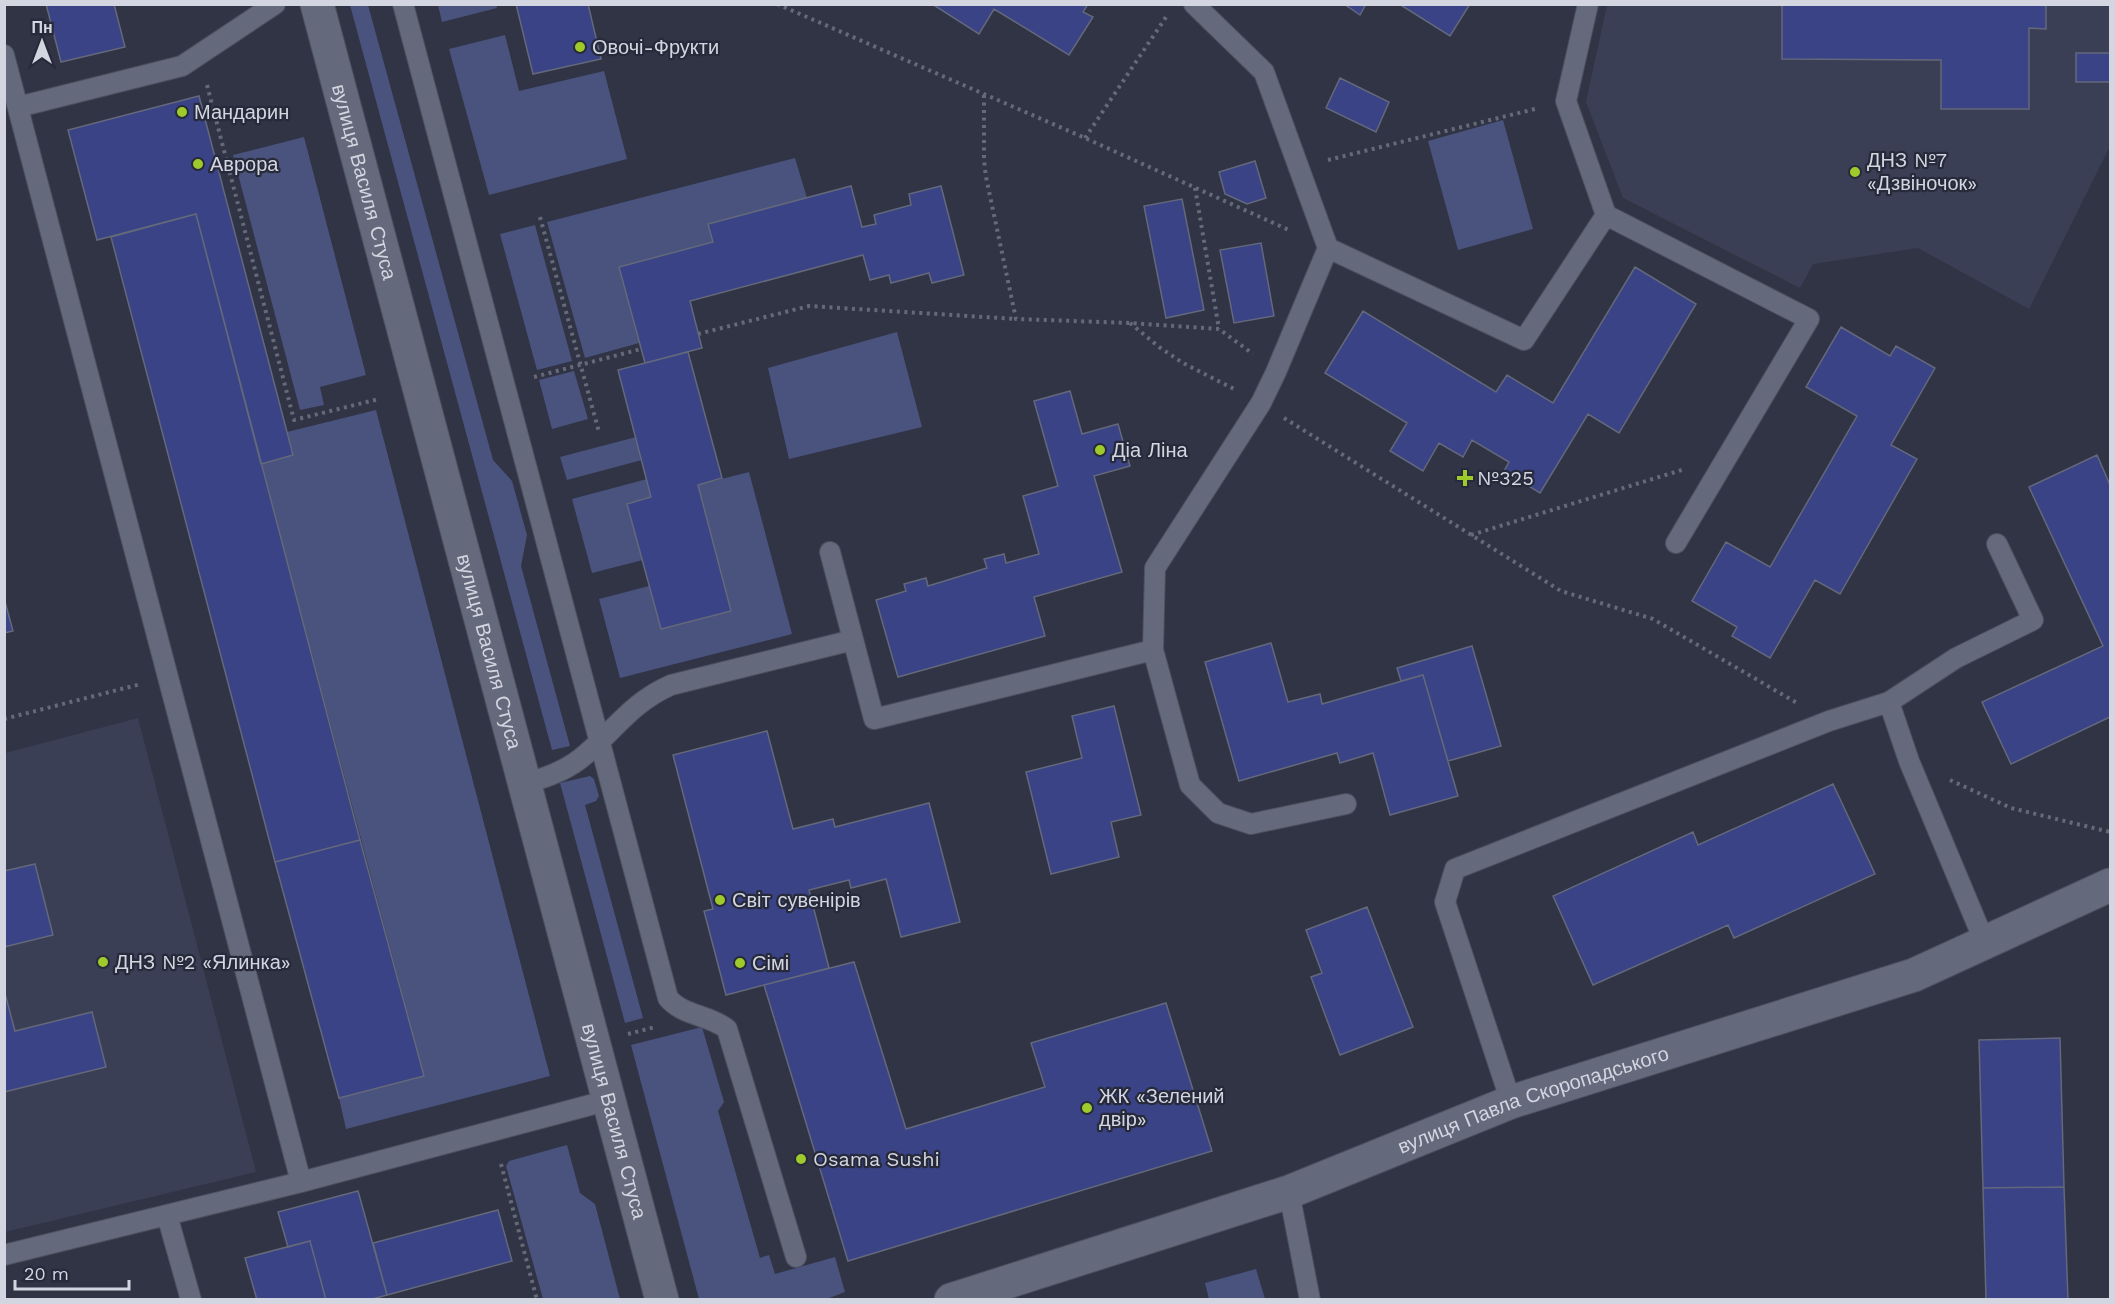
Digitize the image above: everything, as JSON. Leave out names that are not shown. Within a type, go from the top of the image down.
[{"type":"street","name":"вулиця Василя Стуса","points":[[317,4],[662,1299]]},
{"type":"street","name":"вулиця Павла Скоропадського","points":[[951,1299],[1289,1192],[1511,1102],[1914,975],[2110,885]]},
{"type":"lane","points":[[18,107],[182,66],[275,4]]},
{"type":"lane","points":[[403,4],[668,998],[673,1005],[721,1024],[727,1029],[796,1257]]},
{"type":"lane","points":[[1194,4],[1264,72],[1328,248],[1261,403],[1155,568],[1153,650],[1190,785],[1218,813],[1251,824],[1346,804]]},
{"type":"lane","points":[[1588,4],[1566,101],[1606,215],[1809,320],[1676,543]]},
{"type":"lane","points":[[4,55],[301,1182]]},
{"type":"lane","points":[[1328,248],[1524,340],[1606,215]]},
{"type":"lane","points":[[1511,1102],[1445,902],[1455,869],[1829,721],[1889,702],[1956,658],[2033,620],[1997,544]]},
{"type":"lane","points":[[830,552],[874,719],[1153,650]]},
{"type":"lane","points":[[524,784],[554,775],[578,760],[643,700],[671,685],[853,640]]},
{"type":"lane","points":[[1889,702],[1909,761],[1985,943]]},
{"type":"lane","points":[[4,1255],[301,1182],[609,1100]]},
{"type":"lane","points":[[1289,1192],[1310,1299]]},
{"type":"lane","points":[[167,1215],[190,1299]]},
{"type":"path","points":[[777,4],[1085,138],[1328,248]]},
{"type":"path","points":[[1085,138],[1174,4]]},
{"type":"path","points":[[199,55],[294,420],[379,399]]},
{"type":"path","points":[[984,95],[986,177],[1016,320]]},
{"type":"path","points":[[1300,167],[1566,101]]},
{"type":"path","points":[[1195,188],[1219,329]]},
{"type":"path","points":[[540,217],[598,432]]},
{"type":"path","points":[[698,334],[809,306],[1016,320],[1130,323],[1219,329],[1276,372]]},
{"type":"path","points":[[1130,323],[1183,363],[1261,403],[1561,591],[1653,619],[1829,721]]},
{"type":"path","points":[[530,378],[641,349]]},
{"type":"path","points":[[1470,535],[1728,455]]},
{"type":"path","points":[[4,719],[168,677]]},
{"type":"path","points":[[1909,761],[2011,808],[2110,832]]},
{"type":"path","points":[[624,1035],[662,1025]]},
{"type":"path","points":[[501,1164],[537,1299]]},
{"type":"shaded area","points":[[350,5],[368,5],[493,460],[512,481],[527,535],[521,566],[570,746],[552,750]]},
{"type":"shaded area","points":[[438,5],[496,5],[497,8],[442,22]]},
{"type":"shaded area","name":"ДНЗ №7 «Дзвіночок»","points":[[1607,5],[2110,5],[2110,146],[2029,309],[1918,248],[1813,264],[1800,288],[1623,198],[1586,102]]},
{"type":"shaded area","points":[[505,35],[519,91],[604,71],[627,159],[489,195],[449,49]]},
{"type":"shaded area","points":[[1503,120],[1533,229],[1458,250],[1428,141]]},
{"type":"shaded area","points":[[304,137],[366,375],[320,387],[324,405],[300,410],[233,155]]},
{"type":"shaded area","points":[[795,158],[807,198],[708,224],[713,242],[619,267],[639,343],[585,358],[547,222]]},
{"type":"shaded area","points":[[535,225],[572,361],[537,370],[500,234]]},
{"type":"shaded area","points":[[897,332],[922,427],[789,459],[768,368]]},
{"type":"shaded area","points":[[574,371],[588,419],[552,429],[539,380]]},
{"type":"shaded area","points":[[376,410],[550,1076],[346,1129],[339,1098],[424,1075],[261,464],[293,455],[287,432]]},
{"type":"shaded area","points":[[636,437],[642,460],[567,480],[560,457]]},
{"type":"shaded area","points":[[749,472],[792,634],[620,678],[599,599],[649,586],[661,629],[731,611],[698,485]]},
{"type":"shaded area","points":[[647,479],[651,497],[627,504],[643,560],[592,573],[572,499]]},
{"type":"shaded area","name":"ДНЗ №2 «Ялинка»","points":[[138,718],[256,1172],[5,1232],[5,753]]},
{"type":"shaded area","points":[[590,776],[594,779],[599,796],[596,801],[585,805],[643,1018],[625,1023],[560,783]]},
{"type":"shaded area","points":[[702,1027],[724,1102],[718,1111],[760,1258],[769,1255],[775,1274],[835,1257],[845,1292],[824,1300],[699,1299],[631,1045]]},
{"type":"shaded area","points":[[567,1145],[580,1193],[595,1204],[620,1299],[543,1299],[506,1166],[509,1161]]},
{"type":"shaded area","points":[[1256,1269],[1265,1299],[1209,1299],[1205,1283]]},
{"type":"building","points":[[46,4],[114,4],[125,47],[61,62]]},
{"type":"building","points":[[516,4],[588,4],[601,59],[533,74]]},
{"type":"building","points":[[932,4],[1088,4],[1083,12],[1093,17],[1069,55],[994,9],[979,34]]},
{"type":"building","points":[[1344,4],[1366,4],[1360,15]]},
{"type":"building","points":[[1399,4],[1470,4],[1450,36]]},
{"type":"building","points":[[1782,4],[2046,4],[2046,29],[2029,28],[2029,109],[1941,109],[1941,60],[1782,59]]},
{"type":"building","points":[[2076,53],[2110,53],[2110,82],[2076,82]]},
{"type":"building","points":[[1340,78],[1389,102],[1376,132],[1326,108]]},
{"type":"building","points":[[199,96],[293,455],[261,464],[196,214],[97,240],[68,130]]},
{"type":"building","points":[[1255,161],[1266,198],[1247,204],[1225,194],[1219,172]]},
{"type":"building","points":[[851,186],[862,227],[876,224],[874,215],[911,205],[909,194],[941,186],[964,275],[932,283],[929,273],[891,283],[889,275],[870,280],[863,255],[690,301],[702,348],[645,363],[619,267],[713,242],[708,224]]},
{"type":"building","points":[[1182,199],[1204,310],[1166,318],[1144,206]]},
{"type":"building","points":[[196,214],[360,840],[275,862],[111,237]]},
{"type":"building","points":[[1261,243],[1274,316],[1234,323],[1220,250]]},
{"type":"building","points":[[1635,267],[1696,304],[1619,433],[1588,414],[1540,493],[1504,471],[1509,462],[1472,440],[1463,457],[1439,443],[1423,471],[1390,451],[1407,423],[1325,373],[1363,311],[1496,392],[1507,375],[1553,403]]},
{"type":"building","points":[[1841,327],[1890,356],[1896,346],[1935,368],[1891,445],[1917,459],[1840,594],[1815,580],[1770,658],[1732,636],[1737,627],[1692,601],[1726,542],[1770,567],[1857,416],[1806,387]]},
{"type":"building","points":[[688,352],[722,478],[698,485],[731,611],[661,629],[627,504],[651,497],[618,370]]},
{"type":"building","points":[[1070,391],[1082,434],[1118,424],[1130,466],[1094,476],[1122,572],[1034,597],[1045,636],[898,677],[876,600],[906,591],[904,584],[926,578],[928,586],[987,568],[984,559],[1004,554],[1006,563],[1039,554],[1023,496],[1058,486],[1034,401]]},
{"type":"building","points":[[2097,455],[2110,485],[2110,717],[2011,764],[1982,702],[2103,646],[2029,487]]},
{"type":"building","points":[[4,598],[13,631],[4,633]]},
{"type":"building","points":[[1271,643],[1288,702],[1320,694],[1322,704],[1423,675],[1458,796],[1390,815],[1373,753],[1340,763],[1337,753],[1239,781],[1205,662]]},
{"type":"building","points":[[1472,646],[1501,746],[1448,761],[1423,675],[1401,681],[1397,668]]},
{"type":"building","points":[[1114,706],[1141,815],[1111,822],[1119,857],[1051,874],[1026,772],[1082,758],[1072,716]]},
{"type":"building","points":[[767,731],[793,829],[833,819],[835,827],[929,803],[960,922],[901,937],[886,879],[851,888],[849,880],[809,890],[829,968],[726,995],[704,911],[713,909],[673,755]]},
{"type":"building","points":[[1833,784],[1875,874],[1734,938],[1728,925],[1593,985],[1553,896],[1693,832],[1698,845]]},
{"type":"building","points":[[360,840],[424,1076],[339,1098],[275,862]]},
{"type":"building","points":[[35,864],[53,935],[4,947],[4,871]]},
{"type":"building","points":[[1367,907],[1413,1027],[1340,1055],[1311,977],[1322,973],[1306,930]]},
{"type":"building","name":"ЖК «Зелений двір»","points":[[854,962],[906,1129],[1045,1087],[1031,1043],[1166,1003],[1212,1151],[848,1261],[764,985]]},
{"type":"building","points":[[4,990],[15,1031],[92,1012],[106,1067],[4,1092]]},
{"type":"building","points":[[2060,1038],[2064,1187],[1983,1188],[1979,1040]]},
{"type":"building","points":[[2064,1187],[2068,1300],[1986,1300],[1983,1188]]},
{"type":"building","points":[[358,1191],[387,1295],[369,1300],[326,1300],[310,1241],[288,1247],[278,1212]]},
{"type":"building","points":[[498,1210],[512,1261],[387,1295],[373,1243]]},
{"type":"building","points":[[310,1241],[326,1300],[257,1300],[245,1258]]},
{"type":"place","name":"Овочі-Фрукти","points":[[580,47]]},
{"type":"place","name":"Мандарин","points":[[182,112]]},
{"type":"place","name":"Аврора","points":[[198,164]]},
{"type":"place","name":"ДНЗ №7 «Дзвіночок»","points":[[1855,172]]},
{"type":"place","name":"Діа Ліна","points":[[1100,450]]},
{"type":"place","name":"№325","points":[[1465,478]]},
{"type":"place","name":"Світ сувенірів","points":[[720,900]]},
{"type":"place","name":"ДНЗ №2 «Ялинка»","points":[[103,962]]},
{"type":"place","name":"Сімі","points":[[740,963]]},
{"type":"place","name":"ЖК «Зелений двір»","points":[[1087,1108]]},
{"type":"place","name":"Osama Sushi","points":[[801,1159]]}]
